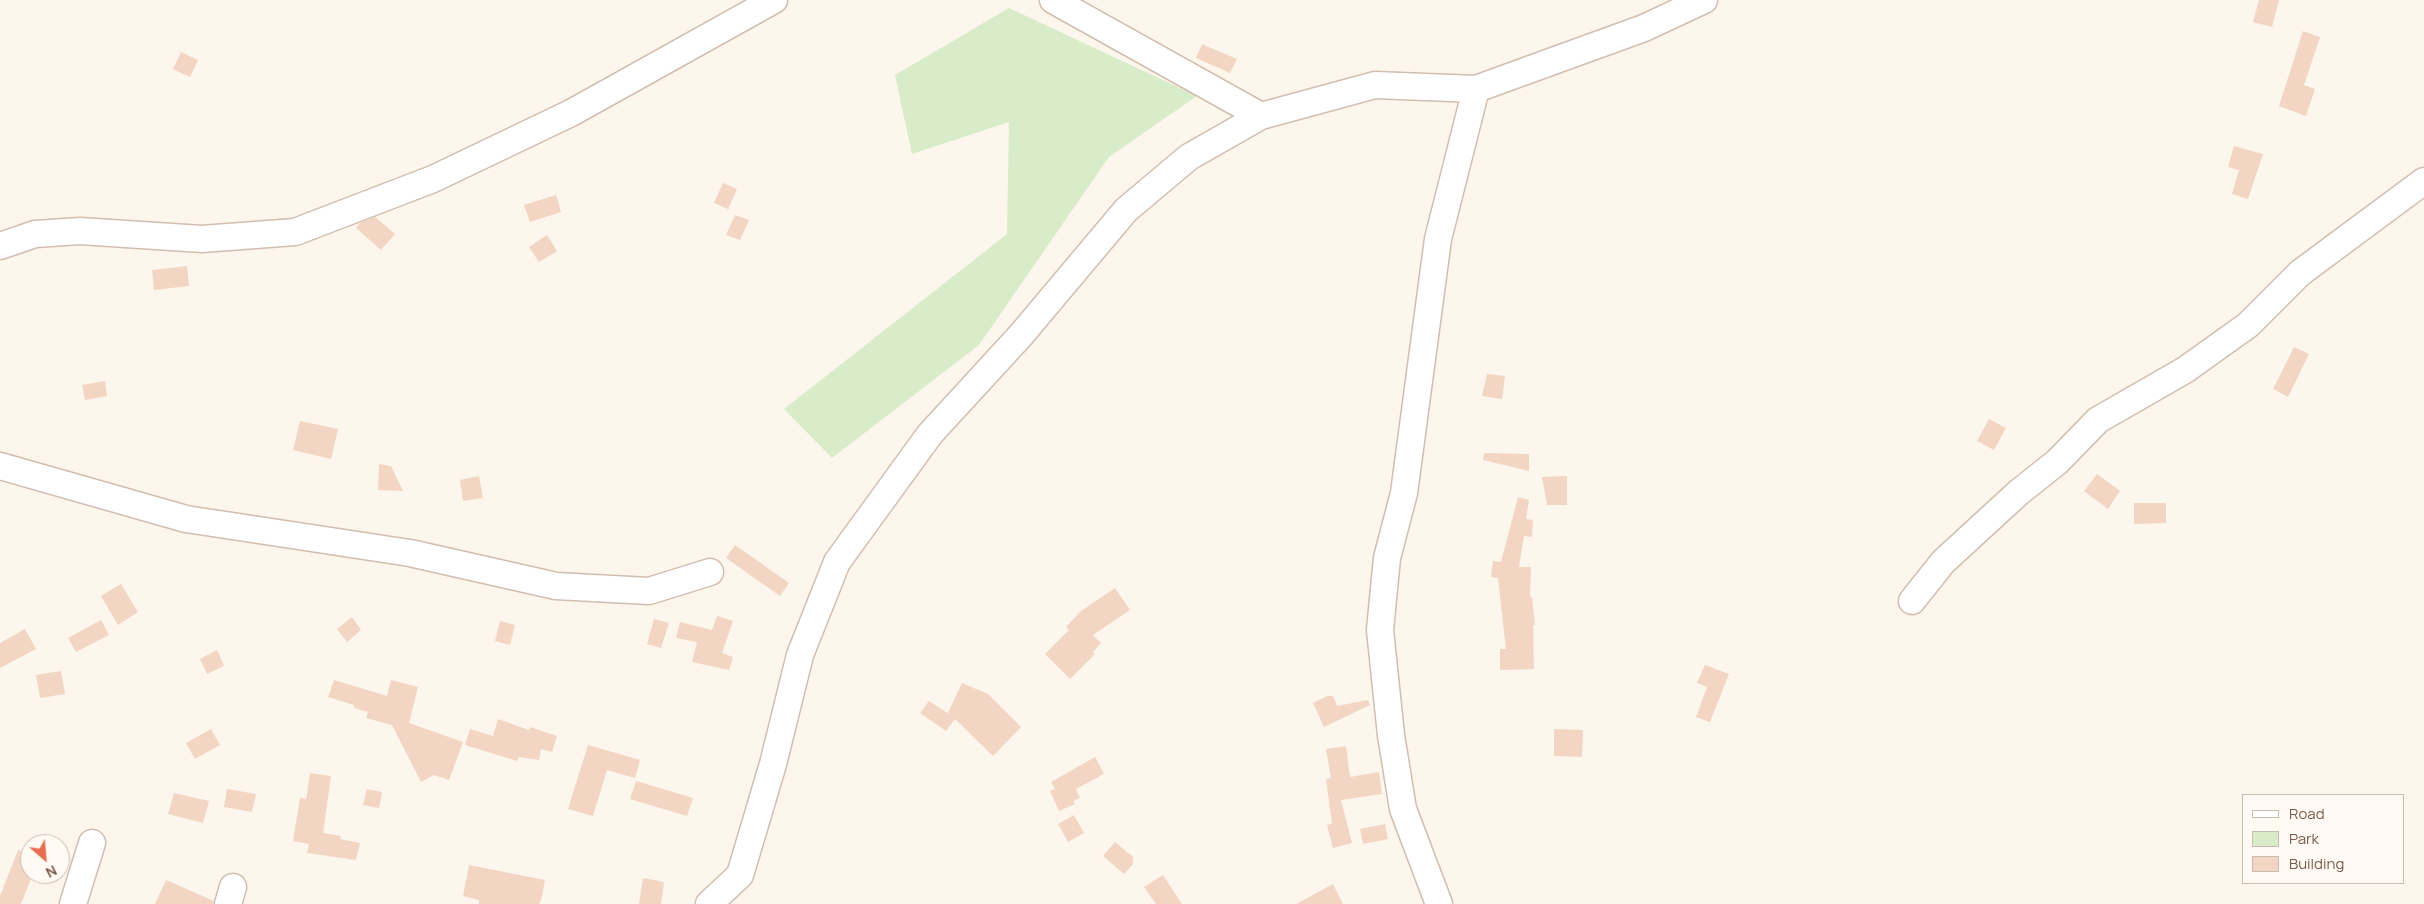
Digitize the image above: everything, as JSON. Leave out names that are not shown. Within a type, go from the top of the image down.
[{"type":"street","points":[[0,246],[35,234],[80,231],[202,239],[296,232],[433,178],[571,113],[774,0]]},
{"type":"street","points":[[1053,0],[1261,116]]},
{"type":"street","points":[[709,904],[740,874],[772,764],[800,655],[838,562],[930,434],[1021,335],[1126,210],[1189,156],[1261,116],[1375,85],[1476,89],[1644,28],[1704,0]]},
{"type":"street","points":[[1439,904],[1403,809],[1391,735],[1380,630],[1388,558],[1404,493],[1438,239],[1476,89]]},
{"type":"street","points":[[1912,600],[1943,562],[2018,493],[2057,462],[2098,420],[2185,370],[2248,325],[2300,273],[2424,181]]},
{"type":"street","points":[[0,466],[186,519],[410,553],[556,586],[649,591],[710,572]]},
{"type":"street","points":[[72,904],[92,843]]},
{"type":"green space","points":[[1009,8],[1197,96],[1109,157],[979,345],[832,458],[784,409],[1007,234],[1009,122],[912,154],[895,75]]},
{"type":"building","points":[[2259,0],[2279,0],[2272,27],[2253,22]]},
{"type":"building","points":[[2303,31],[2320,37],[2304,85],[2315,89],[2306,116],[2279,106]]},
{"type":"building","points":[[1202,44],[1237,59],[1230,73],[1196,58]]},
{"type":"building","points":[[181,52],[198,60],[190,77],[173,69]]},
{"type":"building","points":[[2234,146],[2263,154],[2248,199],[2232,194],[2239,170],[2228,167]]},
{"type":"building","points":[[723,183],[737,189],[728,209],[714,203]]},
{"type":"building","points":[[556,195],[561,212],[530,222],[524,205]]},
{"type":"building","points":[[735,215],[749,220],[740,240],[726,235]]},
{"type":"building","points":[[375,217],[395,234],[381,250],[356,228],[360,223]]},
{"type":"building","points":[[547,235],[557,251],[539,262],[529,247]]},
{"type":"building","points":[[187,266],[189,286],[154,290],[152,270]]},
{"type":"building","points":[[2294,347],[2309,354],[2288,397],[2273,389]]},
{"type":"building","points":[[1487,374],[1505,376],[1502,399],[1482,396]]},
{"type":"building","points":[[105,381],[107,396],[85,400],[82,385]]},
{"type":"building","points":[[1989,419],[2006,428],[1994,450],[1977,441]]},
{"type":"building","points":[[300,421],[338,429],[331,459],[293,450]]},
{"type":"building","points":[[1484,453],[1529,454],[1529,471],[1483,460]]},
{"type":"building","points":[[379,464],[391,466],[403,491],[378,490]]},
{"type":"building","points":[[2097,474],[2120,491],[2108,509],[2084,491]]},
{"type":"building","points":[[479,476],[483,498],[463,501],[460,480]]},
{"type":"building","points":[[1567,476],[1567,505],[1547,505],[1542,477]]},
{"type":"building","points":[[1518,497],[1529,500],[1526,519],[1533,520],[1532,537],[1524,536],[1519,567],[1531,567],[1530,597],[1532,597],[1535,625],[1533,625],[1534,669],[1500,670],[1500,649],[1506,649],[1498,578],[1491,577],[1493,561],[1501,562]]},
{"type":"building","points":[[2134,503],[2166,503],[2166,523],[2134,524]]},
{"type":"building","points":[[735,545],[789,583],[780,596],[726,558]]},
{"type":"building","points":[[121,584],[138,612],[118,625],[101,596]]},
{"type":"building","points":[[1115,588],[1130,610],[1093,635],[1101,643],[1093,652],[1095,654],[1070,679],[1045,654],[1069,630],[1066,627],[1081,611]]},
{"type":"building","points":[[717,616],[733,621],[722,653],[733,657],[729,670],[692,662],[697,642],[676,638],[680,622],[712,630]]},
{"type":"building","points":[[352,617],[361,630],[347,642],[337,629]]},
{"type":"building","points":[[654,619],[669,623],[661,648],[647,644]]},
{"type":"building","points":[[101,620],[109,635],[76,652],[68,638]]},
{"type":"building","points":[[500,621],[515,625],[510,645],[495,641]]},
{"type":"building","points":[[25,629],[36,649],[0,668],[0,643]]},
{"type":"building","points":[[217,650],[224,666],[207,674],[200,659]]},
{"type":"building","points":[[1705,665],[1729,674],[1710,722],[1696,717],[1707,687],[1697,683]]},
{"type":"building","points":[[61,671],[65,694],[40,698],[36,675]]},
{"type":"building","points":[[334,680],[387,696],[391,680],[418,687],[409,723],[463,742],[449,780],[434,775],[421,782],[392,725],[366,718],[368,712],[354,708],[354,705],[328,697]]},
{"type":"building","points":[[962,683],[988,694],[1021,727],[993,756],[955,719],[946,731],[920,713],[929,701],[952,716],[948,713]]},
{"type":"building","points":[[1327,696],[1333,696],[1337,706],[1368,700],[1370,705],[1324,727],[1313,703]]},
{"type":"building","points":[[498,719],[529,730],[530,727],[557,736],[552,752],[541,749],[539,760],[519,757],[517,761],[465,745],[470,729],[493,736]]},
{"type":"building","points":[[211,729],[220,745],[195,759],[186,743]]},
{"type":"building","points":[[1554,729],[1583,730],[1582,757],[1554,756]]},
{"type":"building","points":[[588,745],[640,760],[635,778],[607,770],[593,816],[568,809]]},
{"type":"building","points":[[1346,746],[1350,777],[1379,772],[1382,794],[1341,800],[1352,843],[1333,848],[1327,825],[1332,824],[1326,779],[1331,778],[1326,749]]},
{"type":"building","points":[[1095,757],[1104,774],[1076,789],[1080,798],[1073,801],[1075,804],[1059,811],[1050,791],[1055,789],[1051,782]]},
{"type":"building","points":[[310,773],[331,776],[323,833],[341,836],[340,839],[360,843],[356,860],[307,853],[309,844],[293,841],[300,798],[306,799]]},
{"type":"building","points":[[636,781],[693,798],[687,816],[630,799]]},
{"type":"building","points":[[227,789],[256,794],[252,812],[224,807]]},
{"type":"building","points":[[367,789],[382,792],[379,808],[363,805]]},
{"type":"building","points":[[174,793],[209,801],[203,823],[168,814]]},
{"type":"building","points":[[1074,815],[1084,833],[1068,842],[1058,824]]},
{"type":"building","points":[[1385,824],[1388,839],[1363,844],[1360,829]]},
{"type":"building","points":[[1115,842],[1133,857],[1133,864],[1124,874],[1103,856]]},
{"type":"building","points":[[18,850],[20,851],[20,884],[29,884],[21,904],[0,904],[0,896]]},
{"type":"building","points":[[469,865],[545,880],[539,904],[479,904],[479,900],[463,896]]},
{"type":"building","points":[[1163,875],[1182,904],[1156,904],[1144,887]]},
{"type":"building","points":[[643,878],[664,882],[661,904],[639,904]]},
{"type":"building","points":[[166,880],[214,901],[213,904],[155,904]]},
{"type":"building","points":[[1333,884],[1343,904],[1296,904]]}]
